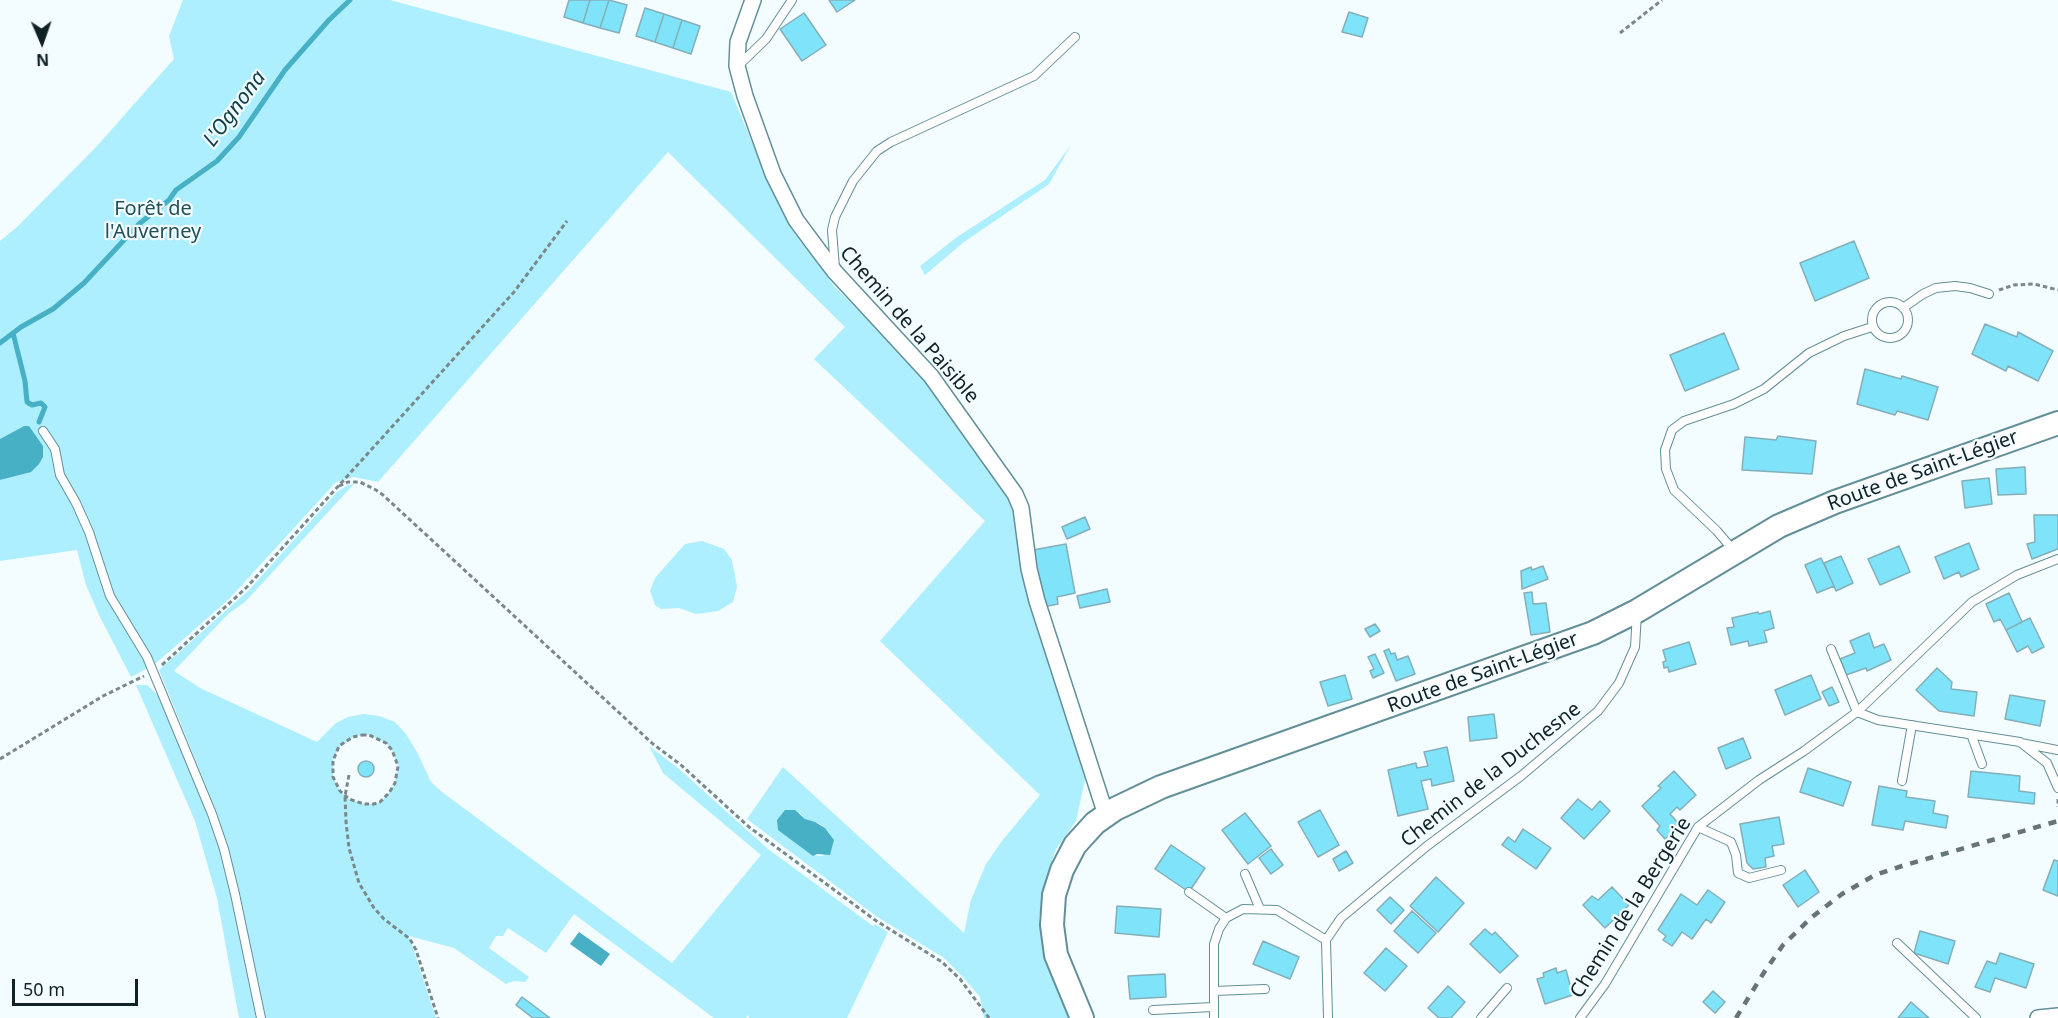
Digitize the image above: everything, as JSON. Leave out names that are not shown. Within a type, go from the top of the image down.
[{"type":"main road","name":"Route de Saint-Légier","points":[[1082,1018],[1056,955],[1052,925],[1054,895],[1062,870],[1075,844],[1084,833],[1106,815],[1152,791],[1575,640],[1637,611],[1779,526],[1835,502],[2058,423]]},
{"type":"street","name":"Chemin de la Paisible","points":[[753,0],[738,42],[739,74],[762,145],[787,203],[796,220],[835,272],[931,376],[1015,494],[1021,508],[1029,569],[1037,601],[1106,815]]},
{"type":"street","points":[[2037,1018],[2058,1016]]},
{"type":"lane","points":[[739,74],[792,0]]},
{"type":"lane","points":[[835,272],[832,230],[835,217],[853,181],[877,151],[891,142],[1034,76],[1075,37]]},
{"type":"lane","points":[[1903,308],[1936,288],[1955,286],[1989,294]]},
{"type":"lane","points":[[1885,302],[1895,303],[1903,308],[1908,315],[1908,325],[1898,337],[1889,339],[1881,336],[1872,327],[1873,312],[1878,306],[1885,302]]},
{"type":"lane","points":[[1735,552],[1717,531],[1674,490],[1666,469],[1665,459],[1665,450],[1672,430],[1684,421],[1734,404],[1764,389],[1809,352],[1844,336],[1872,327]]},
{"type":"lane","points":[[43,431],[55,449],[60,475],[76,502],[89,532],[110,596],[154,671],[212,814],[224,849],[261,1018]]},
{"type":"lane","name":"Chemin de la Bergerie","points":[[1580,1018],[1605,984],[1698,827],[1743,792],[1857,712],[1972,602],[2017,575],[2058,559]]},
{"type":"lane","name":"Chemin de la Duchesne","points":[[1326,940],[1341,918],[1427,846],[1521,776],[1598,711],[1618,683],[1635,646],[1637,611]]},
{"type":"lane","points":[[1831,650],[1857,712],[1878,720],[2058,750]]},
{"type":"lane","points":[[1902,780],[1912,725]]},
{"type":"lane","points":[[1971,734],[1982,764]]},
{"type":"lane","points":[[2020,742],[2047,764],[2058,788]]},
{"type":"lane","points":[[1698,827],[1731,842],[1736,855],[1738,873],[1749,878],[1781,870]]},
{"type":"lane","points":[[1245,874],[1260,909]]},
{"type":"lane","points":[[1189,892],[1226,918]]},
{"type":"lane","points":[[1214,1018],[1214,944],[1219,929],[1226,918],[1244,909],[1260,909],[1277,910],[1326,940],[1328,1018]]},
{"type":"lane","points":[[1897,944],[1976,1018]]},
{"type":"lane","points":[[1481,1018],[1508,988]]},
{"type":"lane","points":[[1214,991],[1265,989]]},
{"type":"lane","points":[[1153,1010],[1213,1007]]},
{"type":"path","points":[[1620,33],[1662,0]]},
{"type":"path","points":[[0,759],[103,696],[154,671],[247,587],[514,292],[567,221]]},
{"type":"path","points":[[1989,294],[2014,285],[2034,285],[2058,290]]},
{"type":"path","points":[[339,486],[348,482],[360,482],[383,495],[632,724],[681,765],[749,828],[875,920],[942,962],[960,979],[988,1018]]},
{"type":"path","points":[[362,735],[369,735],[386,743],[392,750],[398,766],[395,783],[390,793],[380,802],[369,805],[357,803],[345,796],[336,785],[332,770],[334,754],[339,747],[353,737],[362,735]]},
{"type":"path","points":[[349,775],[345,796],[349,848],[359,883],[374,908],[410,939],[416,950],[438,1018]]},
{"type":"path","points":[[2058,799],[2058,807]]},
{"type":"green space","name":"Forêt de l'Auverney","points":[[183,0],[390,0],[731,92],[767,178],[790,224],[834,286],[917,369],[987,459],[1012,502],[1086,775],[1076,821],[1056,849],[1047,876],[1039,918],[1044,948],[1069,1018],[984,1018],[980,997],[944,958],[876,916],[747,819],[783,767],[964,933],[971,900],[986,864],[1040,795],[880,641],[985,521],[814,359],[845,327],[668,152],[378,482],[354,477],[336,482],[229,599],[155,664],[113,595],[92,531],[66,478],[73,505],[85,533],[106,598],[148,668],[131,677],[86,585],[77,550],[0,561],[0,480],[31,471],[24,426],[0,439],[0,241],[16,228],[97,146],[174,59],[169,36]],"holes":[[[799,812],[805,819],[822,825],[830,834],[831,838],[823,856],[812,855],[807,850]]]},
{"type":"green space","points":[[1071,145],[1049,184],[964,242],[925,275],[920,266],[957,237],[1045,180]]},
{"type":"green space","points":[[354,484],[245,602],[228,614],[174,671],[200,688],[317,742],[336,723],[348,717],[364,714],[379,716],[395,722],[417,752],[431,782],[442,792],[672,963],[761,855],[663,773],[649,746],[678,768],[768,849],[873,926],[875,924],[888,932],[847,1018],[749,1018],[748,1015],[746,1018],[714,1018],[574,914],[546,953],[508,928],[503,936],[496,936],[489,948],[529,977],[525,982],[514,981],[506,984],[454,948],[409,936],[436,1018],[265,1018],[239,894],[217,813],[159,670],[249,590],[337,492]],"holes":[[[369,735],[386,743],[392,750],[398,766],[395,783],[389,793],[380,802],[374,804],[364,804],[349,799],[340,791],[333,777],[333,761],[339,747],[353,737]]]},
{"type":"green space","points":[[702,541],[724,549],[732,560],[737,587],[733,602],[718,611],[696,614],[679,608],[661,609],[655,605],[650,591],[655,578],[685,544]]},
{"type":"green space","points":[[136,685],[147,685],[159,696],[209,815],[231,895],[257,1018],[239,1018],[217,898],[195,821]]},
{"type":"shaded area","points":[[24,426],[29,426],[43,446],[43,457],[31,472],[0,480],[0,439]]},
{"type":"shaded area","points":[[785,810],[795,810],[805,819],[825,828],[834,840],[830,855],[813,856],[778,830],[777,820]]},
{"type":"shaded area","points":[[579,932],[610,954],[601,966],[570,944]]},
{"type":"building","points":[[569,0],[590,0],[583,23],[564,17]]},
{"type":"building","points":[[590,0],[609,0],[600,28],[583,23]]},
{"type":"building","points":[[609,0],[627,5],[619,33],[600,28]]},
{"type":"building","points":[[829,0],[855,0],[837,12]]},
{"type":"building","points":[[645,8],[664,14],[655,42],[636,36]]},
{"type":"building","points":[[1349,12],[1368,18],[1362,37],[1342,32]]},
{"type":"building","points":[[804,13],[826,45],[802,61],[780,29]]},
{"type":"building","points":[[664,14],[682,20],[673,48],[655,42]]},
{"type":"building","points":[[682,20],[700,26],[691,54],[673,48]]},
{"type":"building","points":[[1854,241],[1869,278],[1815,301],[1800,263]]},
{"type":"building","points":[[1985,324],[2017,337],[2018,332],[2053,351],[2038,381],[2008,366],[2006,371],[1972,354]]},
{"type":"building","points":[[1724,333],[1739,369],[1685,391],[1670,355]]},
{"type":"building","points":[[1865,369],[1901,379],[1902,376],[1938,387],[1928,420],[1897,411],[1895,415],[1857,404]]},
{"type":"building","points":[[1778,436],[1816,441],[1812,474],[1742,470],[1745,437],[1776,440]]},
{"type":"building","points":[[2025,467],[2026,494],[1998,495],[1996,469]]},
{"type":"building","points":[[1989,478],[1992,504],[1965,508],[1962,481]]},
{"type":"building","points":[[2034,515],[2058,515],[2058,549],[2032,559],[2027,544],[2035,542]]},
{"type":"building","points":[[1085,517],[1090,529],[1067,539],[1062,527]]},
{"type":"building","points":[[1969,543],[1979,569],[1961,577],[1959,572],[1944,579],[1935,557]]},
{"type":"building","points":[[1066,544],[1075,593],[1057,597],[1058,604],[1043,607],[1033,550]]},
{"type":"building","points":[[1899,546],[1910,572],[1880,585],[1868,559]]},
{"type":"building","points":[[1841,556],[1853,583],[1836,591],[1824,563]]},
{"type":"building","points":[[1821,558],[1834,586],[1817,593],[1805,565]]},
{"type":"building","points":[[1543,566],[1548,579],[1522,589],[1521,571]]},
{"type":"building","points":[[1107,589],[1110,602],[1080,608],[1077,596]]},
{"type":"building","points":[[1532,592],[1533,604],[1546,603],[1550,632],[1531,635],[1524,593]]},
{"type":"building","points":[[2009,593],[2022,622],[2006,630],[2000,619],[1994,622],[1986,604]]},
{"type":"building","points":[[1770,611],[1774,628],[1764,631],[1767,642],[1749,646],[1748,641],[1731,645],[1727,628],[1734,627],[1732,618]]},
{"type":"building","points":[[2030,618],[2044,647],[2032,653],[2028,646],[2017,652],[2006,630]]},
{"type":"building","points":[[1375,624],[1380,631],[1370,637],[1365,629]]},
{"type":"building","points":[[1869,633],[1874,648],[1884,644],[1891,660],[1867,671],[1866,668],[1846,675],[1840,659],[1855,653],[1850,641]]},
{"type":"building","points":[[1689,642],[1696,664],[1669,672],[1668,667],[1664,668],[1663,662],[1666,661],[1663,650]]},
{"type":"building","points":[[1389,649],[1391,654],[1395,653],[1397,660],[1408,656],[1415,674],[1396,681],[1384,651]]},
{"type":"building","points":[[1375,654],[1384,673],[1373,678],[1370,671],[1374,669],[1368,657]]},
{"type":"building","points":[[1937,668],[1952,682],[1951,689],[1977,692],[1974,716],[1939,711],[1916,690]]},
{"type":"building","points":[[1345,675],[1352,699],[1328,706],[1320,682]]},
{"type":"building","points":[[1811,675],[1821,699],[1785,715],[1775,690]]},
{"type":"building","points":[[1832,687],[1839,702],[1829,706],[1822,692]]},
{"type":"building","points":[[2010,695],[2045,701],[2040,726],[2005,719]]},
{"type":"building","points":[[1494,714],[1497,738],[1470,741],[1468,717]]},
{"type":"building","points":[[1743,738],[1751,758],[1726,769],[1718,748]]},
{"type":"building","points":[[1447,747],[1454,781],[1432,786],[1431,779],[1421,781],[1428,809],[1398,816],[1388,770],[1416,763],[1417,768],[1428,766],[1424,752]]},
{"type":"building","points":[[366,761],[372,763],[374,769],[372,775],[366,777],[360,775],[358,769],[360,763]]},
{"type":"building","points":[[1808,768],[1851,782],[1843,806],[1800,792]]},
{"type":"building","points":[[1674,771],[1696,795],[1680,810],[1677,807],[1670,814],[1680,825],[1665,839],[1657,830],[1660,826],[1642,806],[1661,788],[1658,786]]},
{"type":"building","points":[[1971,771],[2020,776],[2019,791],[2035,793],[2034,804],[1968,797]]},
{"type":"building","points":[[1879,786],[1907,791],[1906,797],[1935,801],[1933,813],[1948,816],[1946,828],[1905,821],[1903,830],[1872,825]]},
{"type":"building","points":[[1578,799],[1592,810],[1600,801],[1610,811],[1584,839],[1561,818]]},
{"type":"building","points":[[1320,810],[1339,845],[1318,857],[1298,822]]},
{"type":"building","points":[[1245,813],[1271,846],[1248,864],[1222,830]]},
{"type":"building","points":[[1779,817],[1784,844],[1772,846],[1774,856],[1765,858],[1766,867],[1753,869],[1747,863],[1740,824]]},
{"type":"building","points":[[1523,829],[1551,848],[1536,869],[1502,845],[1508,837],[1515,842]]},
{"type":"building","points":[[1171,845],[1205,868],[1189,892],[1155,869]]},
{"type":"building","points":[[1271,849],[1283,865],[1271,874],[1259,858]]},
{"type":"building","points":[[1346,851],[1353,863],[1339,871],[1333,859]]},
{"type":"building","points":[[2054,860],[2058,861],[2058,896],[2043,890]]},
{"type":"building","points":[[1805,870],[1819,892],[1798,907],[1783,885]]},
{"type":"building","points":[[1436,877],[1464,903],[1438,932],[1410,906]]},
{"type":"building","points":[[1612,887],[1629,905],[1605,928],[1583,905],[1592,896],[1598,900]]},
{"type":"building","points":[[1708,890],[1725,902],[1711,923],[1706,919],[1692,939],[1682,932],[1672,946],[1663,940],[1666,936],[1658,930],[1681,894],[1697,905]]},
{"type":"building","points":[[1390,897],[1404,910],[1391,924],[1377,910]]},
{"type":"building","points":[[1117,906],[1161,909],[1159,937],[1115,933]]},
{"type":"building","points":[[1412,911],[1436,933],[1418,953],[1394,931]]},
{"type":"building","points":[[1485,929],[1492,935],[1495,932],[1518,956],[1500,973],[1470,944]]},
{"type":"building","points":[[1920,931],[1955,941],[1948,964],[1914,953]]},
{"type":"building","points":[[1263,941],[1299,957],[1290,979],[1253,964]]},
{"type":"building","points":[[1386,948],[1407,966],[1385,991],[1364,973]]},
{"type":"building","points":[[2000,953],[2034,964],[2026,988],[1995,978],[1990,992],[1975,987],[1987,961],[1996,964]]},
{"type":"building","points":[[1556,968],[1557,973],[1566,970],[1573,995],[1545,1004],[1537,979],[1544,977],[1543,973]]},
{"type":"building","points":[[1165,974],[1166,997],[1130,999],[1128,976]]},
{"type":"building","points":[[1448,986],[1465,1002],[1451,1018],[1439,1018],[1428,1008]]},
{"type":"building","points":[[1713,991],[1725,1002],[1715,1013],[1703,1002]]},
{"type":"building","points":[[522,997],[550,1018],[533,1018],[516,1005]]},
{"type":"building","points":[[1911,1002],[1929,1018],[1898,1018]]},
{"type":"waterway","name":"L'Ognona","points":[[0,343],[21,327],[53,309],[84,283],[139,224],[169,200],[176,190],[217,161],[239,137],[285,70],[350,0]]},
{"type":"waterway","points":[[13,333],[25,381],[27,402],[32,405],[41,403],[45,407],[39,422]]},
{"type":"railway","points":[[1736,1018],[1783,945],[1812,917],[1842,894],[1875,875],[2058,821]]}]
